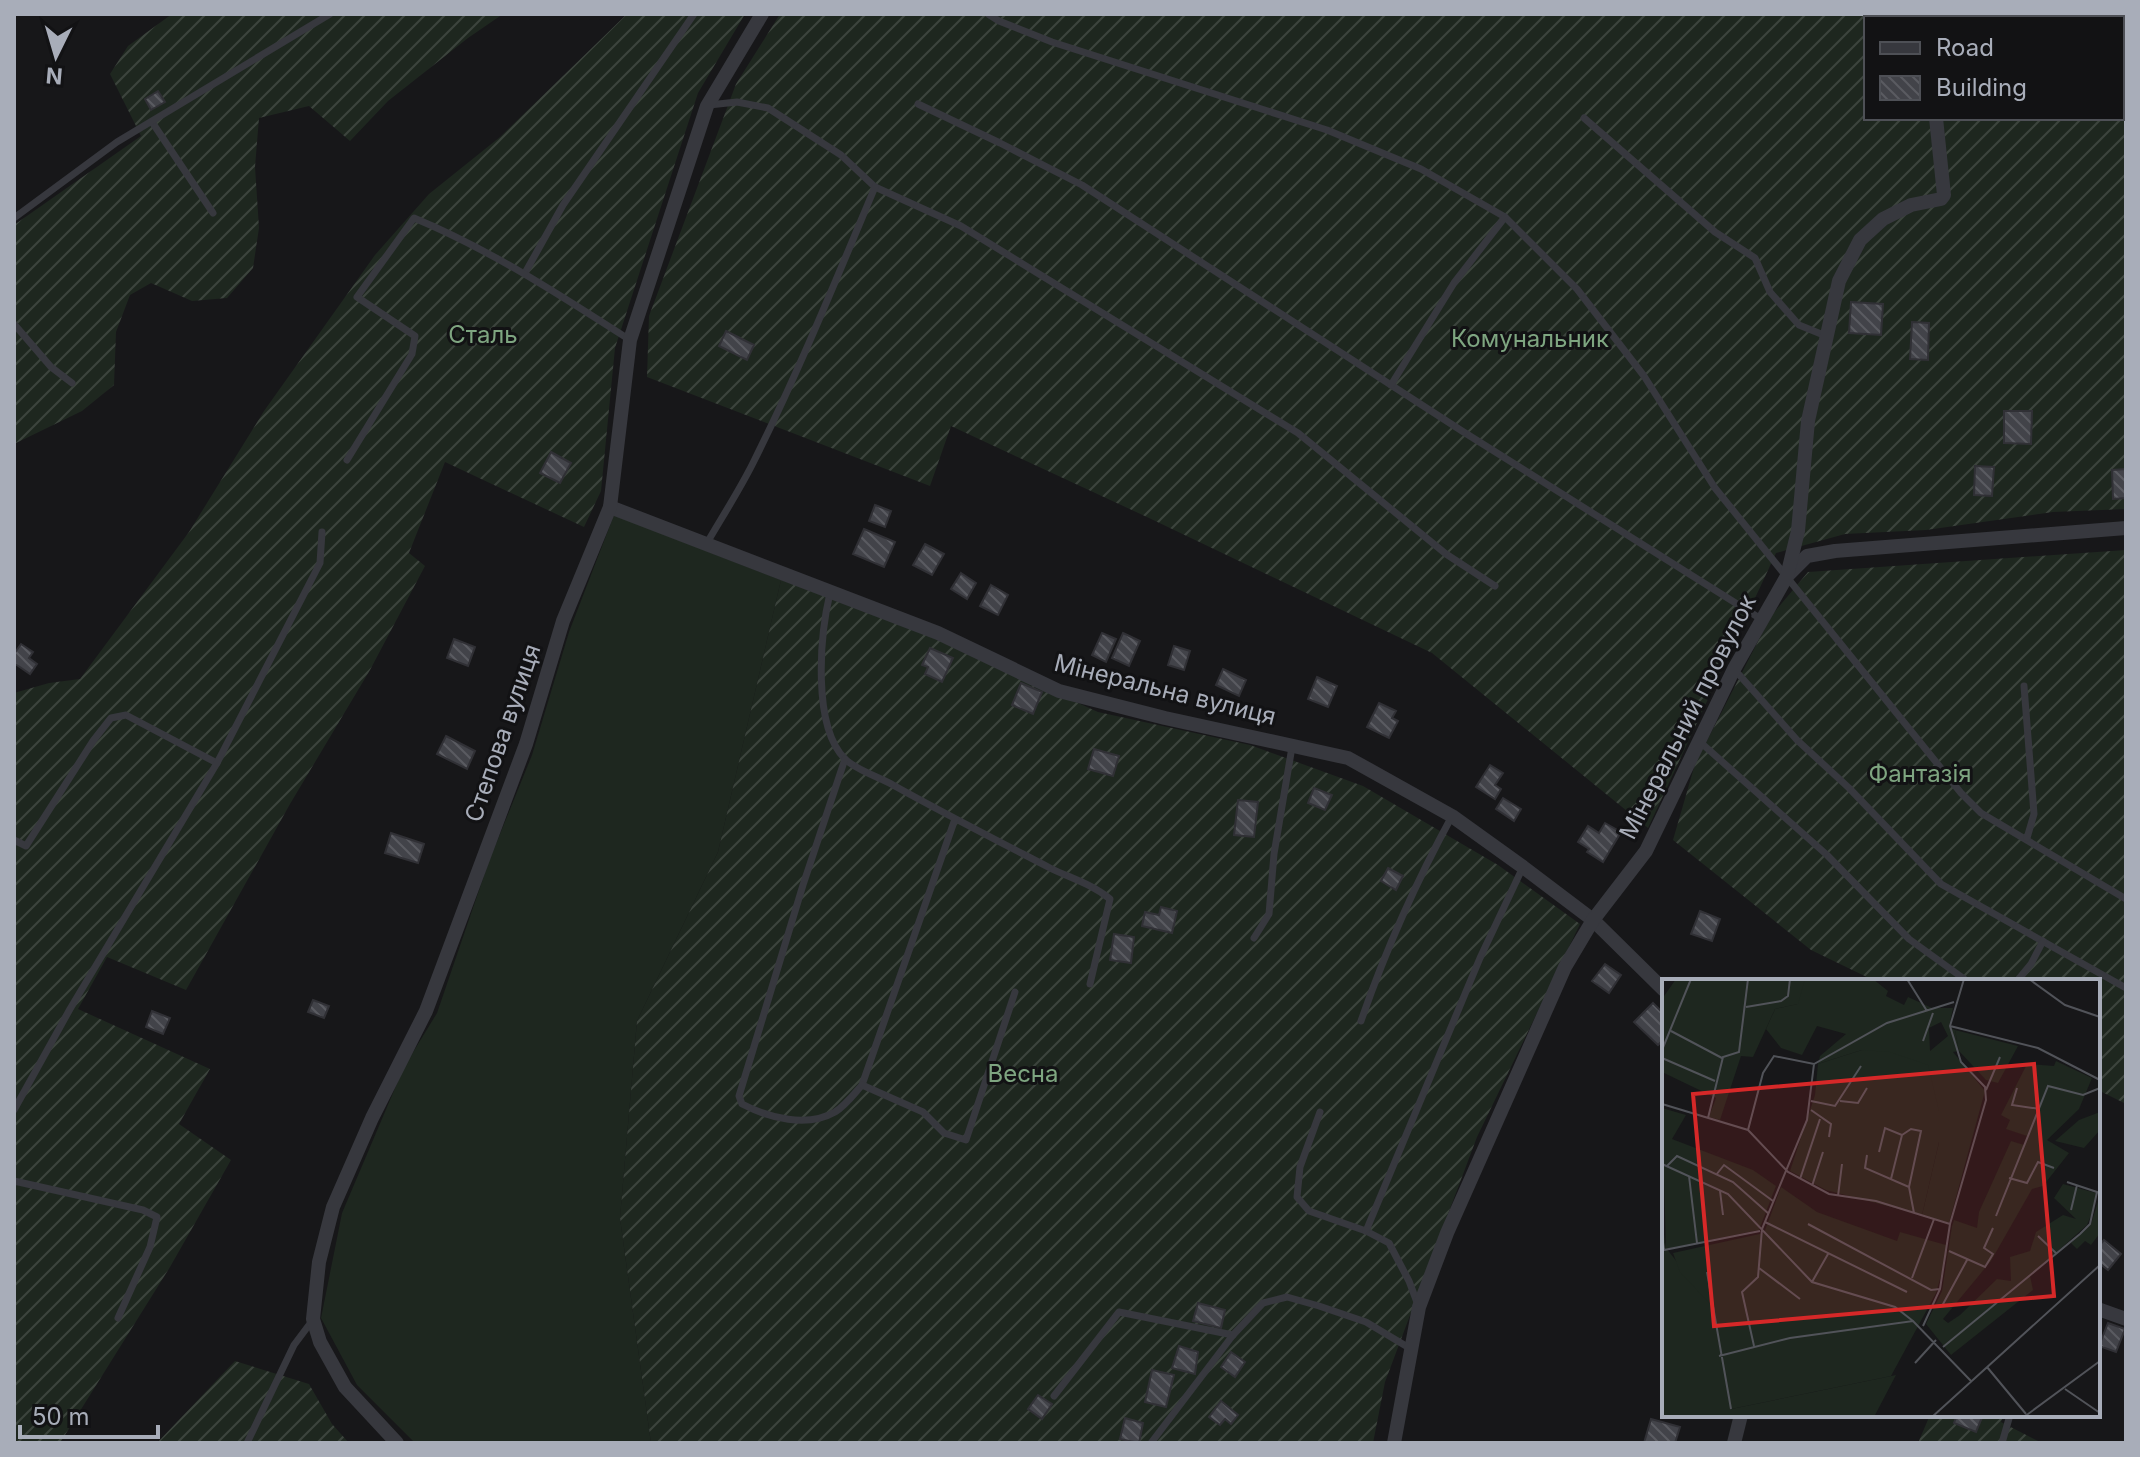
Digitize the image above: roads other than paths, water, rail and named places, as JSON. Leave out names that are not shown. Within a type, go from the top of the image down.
[{"type":"street","name":"Степова вулиця","points":[[397,1443],[345,1387],[320,1342],[313,1319],[319,1262],[333,1207],[372,1118],[426,1011],[526,744],[563,621],[610,507],[630,340],[707,106],[762,14]]},
{"type":"street","name":"Мінеральний провулок","points":[[1394,1443],[1419,1307],[1447,1233],[1559,981],[1593,920],[1646,851],[1734,669],[1787,576],[1798,531],[1808,421],[1839,281],[1860,240],[1883,219],[1911,205],[1941,199],[1944,195],[1936,120]]},
{"type":"street","name":"Мінеральна вулиця","points":[[610,507],[938,633],[1059,691],[1348,758],[1452,816],[1523,867],[1593,920],[1662,988]]},
{"type":"street","points":[[1787,576],[1807,556],[1835,551],[2126,528]]},
{"type":"street","points":[[2100,1310],[2126,1319]]},
{"type":"street","points":[[1734,1443],[1740,1417]]},
{"type":"lane","points":[[14,218],[117,142],[330,14]]},
{"type":"lane","points":[[525,273],[563,205],[694,14]]},
{"type":"lane","points":[[988,14],[1052,42],[1327,130],[1421,169],[1505,217],[1577,289],[1644,376],[1715,488],[1961,793],[1981,813],[2126,899]]},
{"type":"lane","points":[[707,106],[737,102],[768,108],[841,155],[875,187],[961,226],[1298,433],[1446,554],[1495,586]]},
{"type":"lane","points":[[918,104],[1082,185],[1761,619]]},
{"type":"lane","points":[[1584,118],[1715,232],[1755,258],[1770,292],[1799,325],[1826,336]]},
{"type":"lane","points":[[152,122],[213,213]]},
{"type":"lane","points":[[707,543],[778,411],[875,187]]},
{"type":"lane","points":[[1391,385],[1454,283],[1505,217]]},
{"type":"lane","points":[[347,460],[412,354],[415,336],[357,297],[414,218],[444,230],[525,273],[630,340]]},
{"type":"lane","points":[[14,324],[51,367],[72,383]]},
{"type":"lane","points":[[14,1110],[70,1009],[217,763],[320,563],[322,532]]},
{"type":"lane","points":[[830,593],[823,625],[820,664],[828,728],[845,759],[955,819],[1098,889],[1110,899],[1090,984]]},
{"type":"lane","points":[[1734,669],[1797,740],[1849,788],[1941,884],[2126,988]]},
{"type":"lane","points":[[2024,686],[2034,814],[2027,838]]},
{"type":"lane","points":[[14,840],[26,846],[111,718],[126,715],[217,763]]},
{"type":"lane","points":[[1699,741],[1827,855],[1909,939],[1964,979]]},
{"type":"lane","points":[[1254,938],[1269,914],[1277,839],[1293,745]]},
{"type":"lane","points":[[845,759],[739,1096],[742,1104],[785,1120],[805,1119],[833,1113],[862,1085],[955,819]]},
{"type":"lane","points":[[1361,1021],[1402,915],[1452,816]]},
{"type":"lane","points":[[1366,1231],[1480,958],[1523,867]]},
{"type":"lane","points":[[2019,979],[2043,941]]},
{"type":"lane","points":[[862,1085],[923,1112],[944,1133],[966,1140],[1015,992]]},
{"type":"lane","points":[[1320,1112],[1300,1167],[1297,1197],[1309,1211],[1366,1231],[1389,1243],[1419,1307]]},
{"type":"lane","points":[[14,1181],[143,1210],[157,1217],[150,1247],[118,1318]]},
{"type":"lane","points":[[1151,1443],[1233,1335],[1263,1303],[1287,1297],[1366,1322],[1411,1349]]},
{"type":"lane","points":[[1054,1396],[1119,1312],[1233,1335]]},
{"type":"lane","points":[[247,1443],[294,1345],[313,1319]]},
{"type":"lane","points":[[2002,1443],[2009,1417]]},
{"type":"park label","name":"Сталь","points":[[483,335]]},
{"type":"park label","name":"Комунальник","points":[[1530,339]]},
{"type":"park label","name":"Фантазія","points":[[1920,774]]},
{"type":"park label","name":"Весна","points":[[1023,1074]]}]
